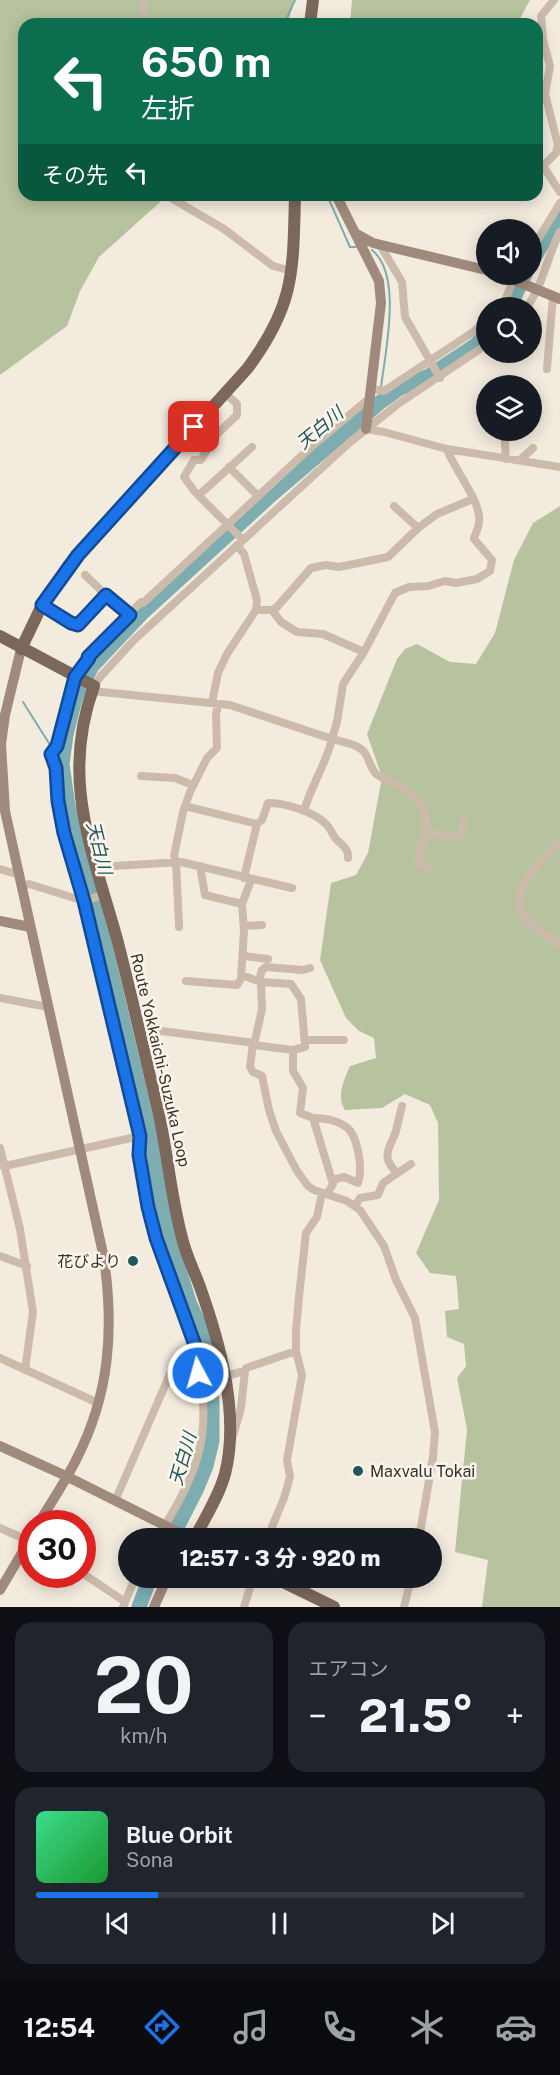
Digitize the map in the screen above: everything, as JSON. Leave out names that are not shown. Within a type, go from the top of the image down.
[{"type":"main road","points":[[311,18],[313,0]]},
{"type":"main road","points":[[21,649],[42,605],[68,566],[258,354],[278,321],[287,298],[292,271],[295,201]]},
{"type":"main road","points":[[0,636],[76,677],[93,689]]},
{"type":"main road","name":"Route Yokkaichi-Suzuka Loop","points":[[93,689],[81,739],[78,769],[83,817],[117,939],[157,1106],[184,1246],[209,1314],[225,1376],[230,1446],[225,1475],[198,1528]]},
{"type":"main road","points":[[295,1588],[334,1607]]},
{"type":"street","points":[[142,0],[145,18]]},
{"type":"street","points":[[541,18],[554,0]]},
{"type":"street","points":[[543,40],[550,66],[545,90],[546,103],[558,145],[556,153],[543,166]]},
{"type":"street","points":[[543,172],[560,192]]},
{"type":"street","points":[[176,201],[224,229],[273,266],[292,271]]},
{"type":"street","points":[[339,201],[379,281],[381,303],[375,391],[366,429]]},
{"type":"street","points":[[542,233],[560,203]]},
{"type":"street","points":[[533,297],[560,232]]},
{"type":"street","points":[[355,233],[373,243],[476,268]]},
{"type":"street","points":[[380,245],[402,282],[405,317],[440,377]]},
{"type":"street","points":[[529,285],[556,298],[547,369]]},
{"type":"street","points":[[163,1528],[188,1484],[198,1460],[204,1435],[204,1402],[195,1345],[150,1217],[139,1155],[140,1136],[84,901],[64,833],[58,801],[56,768],[51,754],[57,746],[76,677],[88,657],[141,602],[143,603],[375,391],[430,360],[476,329]]},
{"type":"street","points":[[428,868],[419,863],[427,822],[423,805],[400,787],[376,774],[364,752],[359,748],[240,708],[93,689],[101,676],[134,640],[349,442],[398,404],[476,352]]},
{"type":"street","points":[[179,927],[174,856],[185,806],[207,758],[217,748],[215,704],[218,673],[227,654],[256,610],[257,600],[240,541],[184,477],[194,460],[201,460],[215,436],[237,415],[237,404],[225,393]]},
{"type":"street","points":[[366,429],[447,449],[560,467]]},
{"type":"street","points":[[505,441],[506,459]]},
{"type":"street","points":[[199,495],[252,447]]},
{"type":"street","points":[[519,461],[533,448]]},
{"type":"street","points":[[304,811],[308,796],[325,762],[337,722],[343,684],[364,652],[398,590],[442,582],[456,583],[477,579],[490,571],[492,560],[474,540],[480,522],[473,499],[468,486],[450,459],[447,449]]},
{"type":"street","points":[[229,467],[258,496]]},
{"type":"street","points":[[256,610],[272,610],[288,597],[311,568],[326,565],[339,567],[388,557],[417,528],[437,514],[473,499]]},
{"type":"street","points":[[394,506],[417,528]]},
{"type":"street","points":[[85,576],[130,615]]},
{"type":"street","points":[[42,605],[78,625],[106,595]]},
{"type":"street","points":[[272,610],[281,622],[297,632],[323,634],[364,652]]},
{"type":"street","points":[[21,649],[5,715],[1,744],[5,811],[104,1258],[110,1342],[98,1403],[76,1461],[46,1510]]},
{"type":"street","points":[[141,776],[175,778],[193,785]]},
{"type":"street","points":[[186,981],[237,985],[242,975],[244,926],[242,904],[257,824],[262,820],[268,803],[304,811],[327,825],[348,853],[348,858]]},
{"type":"street","points":[[185,806],[257,824]]},
{"type":"street","points":[[426,827],[441,836],[459,836],[463,831],[464,820]]},
{"type":"street","points":[[560,841],[522,886],[519,896],[524,917],[560,945]]},
{"type":"street","points":[[96,867],[176,862],[292,888]]},
{"type":"street","points":[[200,866],[207,897],[242,904]]},
{"type":"street","points":[[0,869],[29,884],[84,901],[103,895]]},
{"type":"street","points":[[0,921],[30,927]]},
{"type":"street","points":[[244,926],[262,925]]},
{"type":"street","points":[[243,956],[268,958]]},
{"type":"street","points":[[310,968],[303,970],[266,967],[262,970],[260,981],[262,1009],[250,1067],[253,1072],[262,1076],[269,1110],[285,1151],[308,1186],[355,1206],[384,1246],[396,1280],[415,1318],[435,1439],[421,1528]]},
{"type":"street","points":[[138,1028],[293,1050],[305,1047],[301,999],[293,986],[260,981],[242,975]]},
{"type":"street","points":[[0,998],[48,1007]]},
{"type":"street","points":[[306,1040],[344,1040]]},
{"type":"street","points":[[293,1050],[292,1071],[303,1088],[300,1113],[313,1118],[333,1120],[344,1125],[350,1130],[358,1150],[358,1183],[342,1177],[332,1180]]},
{"type":"street","points":[[396,1172],[390,1165],[387,1153],[402,1106]]},
{"type":"street","points":[[272,1528],[290,1477],[287,1460],[302,1375],[296,1351],[296,1330],[306,1233],[317,1217],[324,1194],[333,1184],[313,1118]]},
{"type":"street","points":[[3,1166],[140,1136]]},
{"type":"street","points":[[0,1148],[27,1266],[33,1312],[26,1370]]},
{"type":"street","points":[[355,1206],[360,1198],[378,1195],[383,1184],[396,1172],[411,1164]]},
{"type":"street","points":[[0,1256],[27,1266]]},
{"type":"street","points":[[225,1376],[245,1371],[246,1368],[296,1351]]},
{"type":"street","points":[[0,1358],[98,1403]]},
{"type":"street","points":[[115,1501],[173,1367],[198,1373]]},
{"type":"street","points":[[230,1446],[241,1407],[245,1371]]},
{"type":"street","points":[[0,1446],[171,1528]]},
{"type":"street","points":[[0,1528],[18,1535]]},
{"type":"street","points":[[0,1590],[18,1559]]},
{"type":"street","points":[[96,1583],[124,1604],[131,1588]]},
{"type":"street","points":[[154,1607],[163,1588]]},
{"type":"street","points":[[244,1607],[249,1588]]},
{"type":"street","points":[[404,1607],[409,1588]]},
{"type":"green space","points":[[0,0],[295,0],[289,18],[18,18],[18,201],[161,201],[99,257],[80,291],[67,326],[0,375]]},
{"type":"green space","points":[[352,0],[530,0],[520,18],[350,18]]},
{"type":"green space","points":[[560,506],[560,1607],[482,1607],[488,1560],[455,1552],[467,1429],[457,1378],[466,1366],[464,1344],[447,1337],[445,1311],[459,1309],[456,1276],[430,1273],[416,1253],[439,1200],[438,1123],[430,1105],[405,1094],[382,1108],[345,1110],[341,1094],[345,1077],[350,1066],[376,1058],[374,1038],[359,1031],[346,1018],[320,960],[331,883],[356,875],[368,853],[382,777],[367,734],[397,659],[405,649],[417,644],[450,662],[476,664],[495,633],[514,560],[533,523]]},
{"type":"waterway","points":[[287,18],[295,0]]},
{"type":"waterway","points":[[330,201],[350,247],[356,247]]},
{"type":"waterway","name":"天白川","points":[[542,244],[560,213]]},
{"type":"waterway","points":[[372,250],[381,262],[387,277],[390,295],[390,315],[381,388]]},
{"type":"waterway","name":"天白川","points":[[514,297],[520,285]]},
{"type":"waterway","name":"天白川","points":[[177,1528],[206,1466],[212,1441],[212,1403],[206,1340],[189,1302],[168,1233],[149,1131],[102,933],[68,806],[62,764],[75,699],[92,666],[141,614],[271,495],[379,403],[400,388],[429,376],[476,345]]},
{"type":"waterway","name":"天白川","points":[[379,403],[380,394]]},
{"type":"waterway","points":[[23,702],[52,748]]},
{"type":"waterway","points":[[55,753],[62,764]]},
{"type":"waterway","name":"天白川","points":[[139,1607],[146,1588]]},
{"type":"place","name":"花びより","points":[[133,1261]]},
{"type":"place","name":"Maxvalu Tokai","points":[[358,1471]]},
{"type":"route","points":[[194,427],[68,566],[42,605],[78,625],[106,595],[130,615],[88,657],[75,677],[57,746],[51,754],[56,768],[58,801],[64,833],[84,901],[140,1136],[139,1155],[148,1207],[156,1238],[195,1345],[198,1373]]}]
